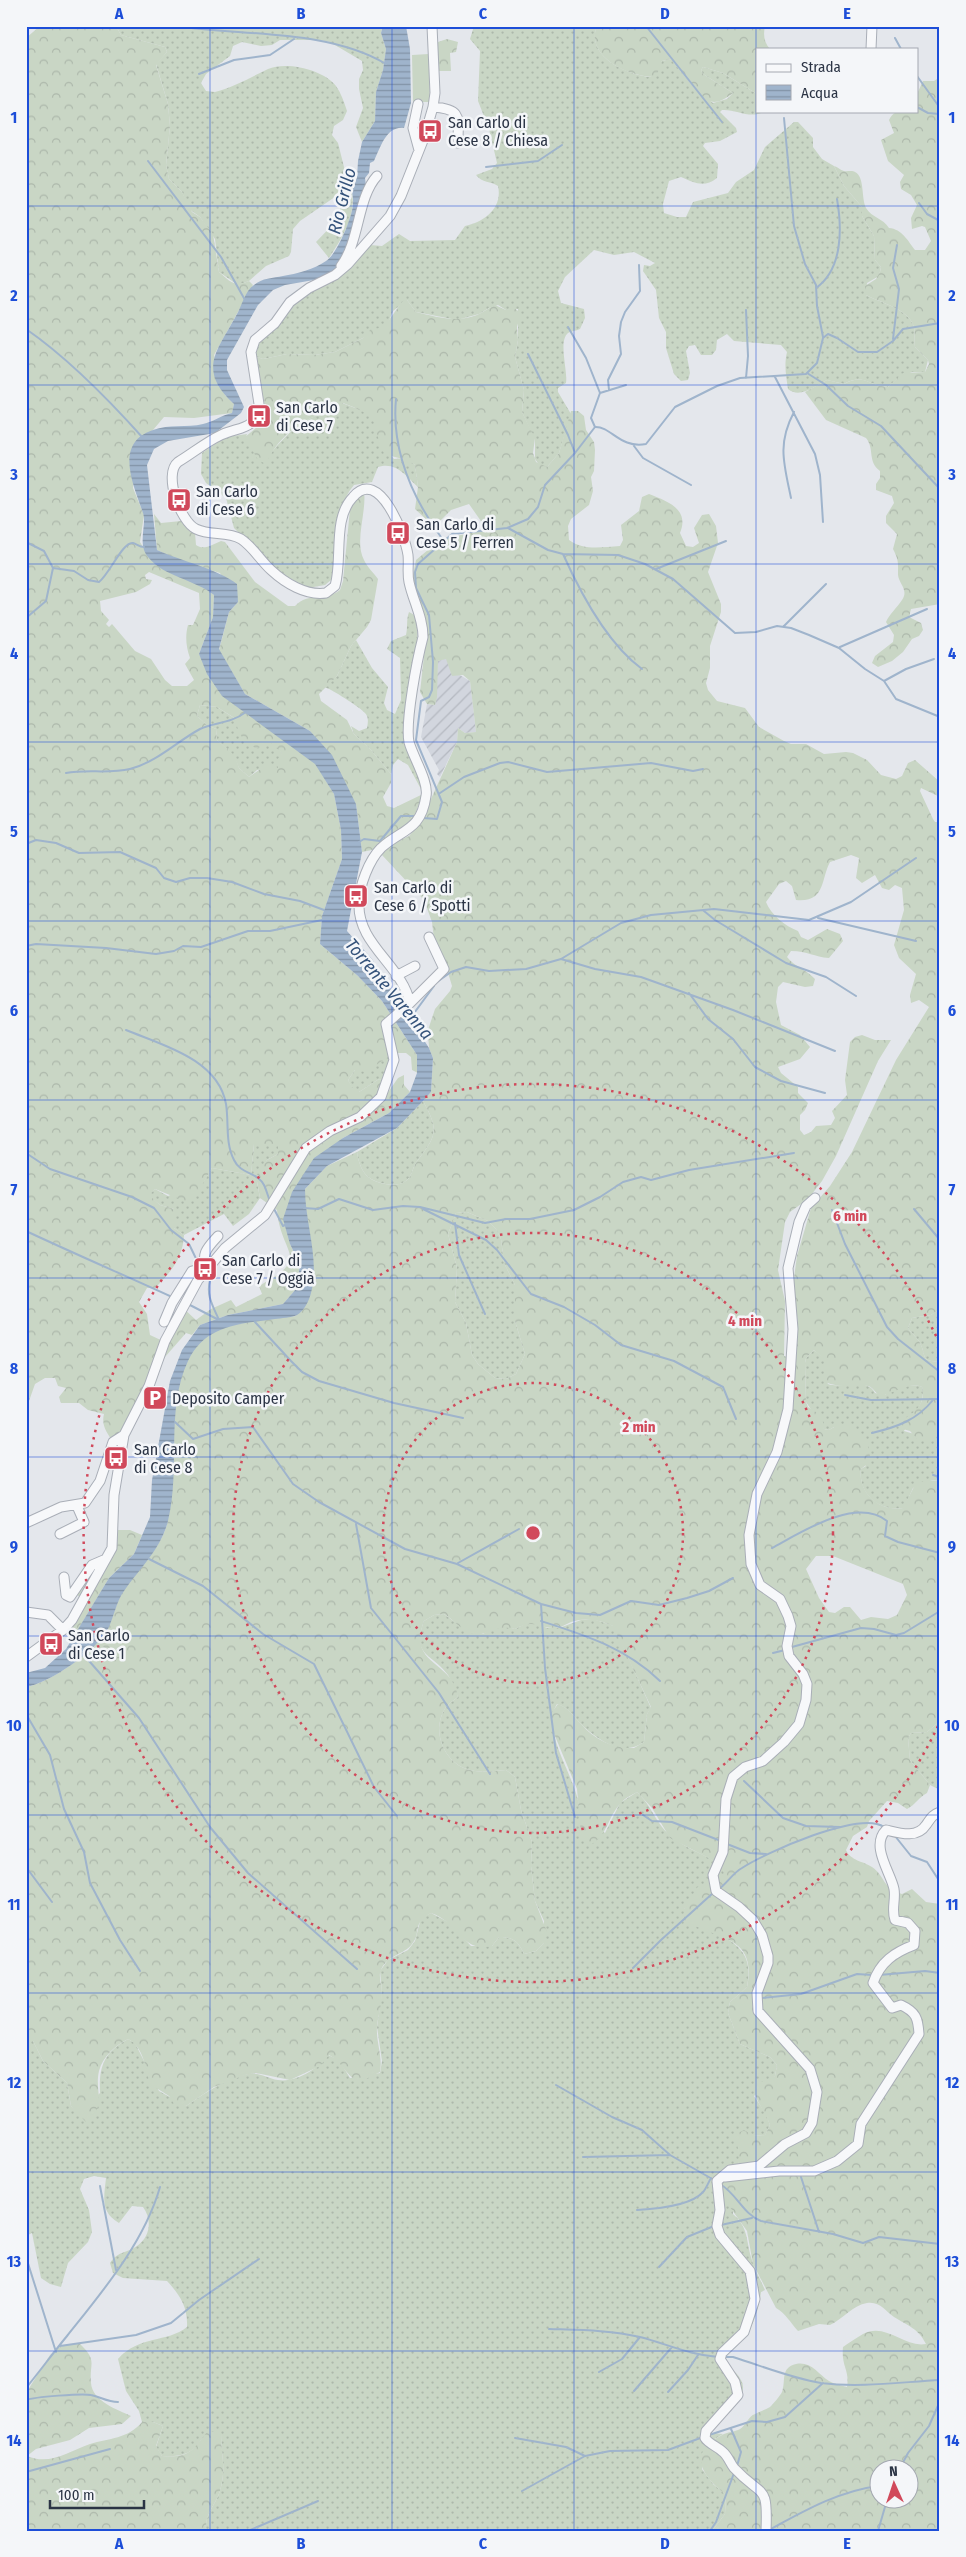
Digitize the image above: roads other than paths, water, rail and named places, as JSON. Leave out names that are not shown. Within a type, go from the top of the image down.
[{"type":"street","points":[[409,1004],[396,976],[368,937],[360,915],[367,874],[378,852],[410,830],[422,808],[426,789],[409,741],[409,725],[423,625],[409,581],[408,554],[404,537],[389,505],[370,488],[362,489],[352,498],[344,514],[335,586],[326,593],[319,594],[299,588],[279,576],[241,539],[227,534],[195,528],[185,518],[171,479],[172,469],[178,462],[221,435],[245,428],[251,424],[260,404],[251,352],[253,343],[274,323],[290,302],[309,288],[335,275],[360,251],[396,207],[419,150],[433,107],[435,93],[432,26]]},
{"type":"street","points":[[871,48],[872,26]]},
{"type":"street","points":[[418,104],[413,128],[419,150]]},
{"type":"street","points":[[433,107],[446,108],[456,113],[458,118],[458,143]]},
{"type":"street","points":[[335,275],[350,251],[366,197],[377,176]]},
{"type":"street","points":[[26,1657],[62,1630],[84,1601],[106,1559],[114,1540],[114,1496],[124,1436],[149,1386],[166,1341],[204,1272],[225,1248],[265,1215],[306,1148],[330,1131],[360,1117],[382,1097],[394,1060],[386,1024],[389,1019],[409,1004],[444,969],[429,938]]},
{"type":"street","points":[[396,976],[415,966]]},
{"type":"street","points":[[766,2531],[768,2509],[764,2495],[733,2467],[724,2452],[708,2443],[705,2438],[706,2431],[738,2395],[735,2382],[720,2359],[722,2352],[744,2332],[755,2299],[750,2271],[720,2235],[717,2226],[720,2210],[717,2181],[730,2170],[759,2166],[769,2160],[785,2144],[806,2133],[814,2114],[816,2092],[810,2069],[758,2011],[757,1993],[768,1964],[768,1956],[762,1935],[753,1920],[739,1907],[716,1891],[712,1875],[723,1852],[726,1799],[734,1777],[746,1767],[763,1761],[773,1754],[799,1724],[804,1713],[807,1684],[803,1674],[789,1656],[787,1646],[791,1626],[780,1599],[760,1585],[751,1564],[749,1529],[757,1494],[777,1452],[788,1409],[793,1329],[788,1268],[799,1222],[806,1206],[815,1198]]},
{"type":"street","points":[[204,1272],[204,1254],[218,1236]]},
{"type":"street","points":[[164,1322],[172,1303],[192,1271],[204,1272]]},
{"type":"street","points":[[26,1523],[60,1507],[78,1506],[85,1503],[92,1496],[106,1466],[113,1442],[124,1436]]},
{"type":"street","points":[[60,1534],[84,1522],[78,1506]]},
{"type":"street","points":[[64,1577],[66,1595],[70,1596],[92,1566],[98,1561],[106,1559]]},
{"type":"street","points":[[26,1612],[48,1615],[62,1630]]},
{"type":"street","points":[[720,2178],[779,2171],[814,2171],[837,2161],[858,2144],[861,2124],[919,2034],[918,2018],[913,2010],[902,2005],[892,2008],[873,1982],[877,1970],[896,1952],[914,1945],[915,1930],[908,1923],[895,1920],[892,1913],[894,1888],[883,1862],[882,1838],[886,1830],[910,1835],[924,1828],[933,1814],[940,1812]]},
{"type":"water","name":"Torrente Varenna","points":[[383,26],[406,26],[410,49],[411,103],[404,128],[398,128],[388,134],[374,161],[370,163],[369,173],[365,178],[366,186],[349,250],[338,269],[314,280],[285,285],[273,290],[258,305],[227,360],[227,370],[244,407],[241,413],[215,433],[168,441],[154,449],[147,465],[157,550],[220,574],[237,584],[238,602],[229,612],[219,649],[245,694],[310,731],[332,755],[356,804],[362,852],[347,931],[372,959],[429,1048],[433,1058],[431,1092],[397,1128],[327,1166],[305,1189],[314,1268],[311,1293],[302,1311],[292,1317],[224,1328],[204,1340],[195,1349],[181,1380],[177,1399],[172,1501],[165,1531],[160,1541],[121,1595],[108,1629],[94,1647],[59,1673],[26,1687],[26,1673],[45,1668],[66,1649],[109,1578],[134,1554],[150,1517],[152,1480],[170,1381],[182,1350],[200,1325],[228,1315],[283,1304],[296,1289],[300,1265],[290,1244],[283,1219],[292,1192],[314,1158],[343,1138],[389,1113],[410,1092],[417,1073],[417,1055],[382,1001],[358,976],[320,944],[322,916],[342,859],[341,830],[334,794],[315,764],[222,696],[207,674],[199,654],[213,617],[214,595],[162,569],[148,557],[143,546],[144,518],[130,466],[130,455],[133,445],[141,436],[159,428],[203,424],[232,413],[234,404],[222,392],[216,380],[213,370],[214,359],[248,291],[264,280],[305,271],[322,264],[329,259],[338,247],[350,219],[353,200],[351,189],[357,178],[362,142],[375,121],[376,92],[383,70],[386,49],[381,33]]},
{"type":"waterway","points":[[176,26],[311,39],[363,53],[386,64]]},
{"type":"waterway","points":[[646,26],[722,122]]},
{"type":"waterway","points":[[895,38],[900,48]]},
{"type":"waterway","points":[[199,74],[234,60],[270,55],[294,39]]},
{"type":"waterway","points":[[918,77],[940,108]]},
{"type":"waterway","points":[[918,108],[928,113],[940,114]]},
{"type":"waterway","points":[[784,118],[794,226],[805,264],[816,285],[817,306],[823,337]]},
{"type":"waterway","points":[[486,167],[538,161],[562,145]]},
{"type":"waterway","points":[[148,161],[221,257],[245,300]]},
{"type":"waterway","points":[[816,288],[825,280],[831,270],[839,247],[840,222],[837,199]]},
{"type":"waterway","points":[[919,203],[927,214],[940,221]]},
{"type":"waterway","points":[[893,339],[899,289],[893,268],[897,245]]},
{"type":"waterway","points":[[609,390],[608,380],[621,354],[619,336],[621,322],[625,312],[640,291],[639,265]]},
{"type":"waterway","points":[[746,310],[748,356],[746,378]]},
{"type":"waterway","points":[[423,818],[437,819],[442,802],[416,740],[421,701],[429,697],[432,690],[433,662],[429,615],[416,588],[415,572],[418,564],[452,534],[507,528],[528,519],[538,507],[545,485],[575,453],[595,427],[606,430],[623,441],[637,445],[646,444],[675,407],[717,386],[740,378],[806,374],[817,363],[823,338],[828,334],[858,352],[877,352],[893,341],[903,329],[940,323]]},
{"type":"waterway","points":[[568,327],[586,358],[600,393]]},
{"type":"waterway","points":[[26,329],[42,340],[88,380],[143,438]]},
{"type":"waterway","points":[[528,354],[575,453]]},
{"type":"waterway","points":[[807,373],[826,385],[848,406],[881,426],[940,489]]},
{"type":"waterway","points":[[775,377],[815,454],[820,475],[823,522]]},
{"type":"waterway","points":[[595,427],[591,418],[600,393],[626,385]]},
{"type":"waterway","points":[[396,399],[395,419],[397,438],[406,474],[422,508],[443,540]]},
{"type":"waterway","points":[[791,498],[784,464],[784,444],[785,434],[794,412]]},
{"type":"waterway","points":[[634,446],[643,458],[691,485]]},
{"type":"waterway","points":[[508,528],[548,550],[563,554],[618,555],[645,564],[673,579],[735,633],[756,632],[777,626],[791,628],[839,648],[865,669],[884,681],[896,699],[940,717]]},
{"type":"waterway","points":[[656,569],[726,541]]},
{"type":"waterway","points":[[26,542],[44,551],[53,568],[74,571],[88,580],[99,582],[125,547],[133,543],[144,547]]},
{"type":"waterway","points":[[563,554],[596,616],[618,646],[642,669]]},
{"type":"waterway","points":[[26,618],[46,601],[53,568]]},
{"type":"waterway","points":[[783,627],[826,584]]},
{"type":"waterway","points":[[840,647],[927,609]]},
{"type":"waterway","points":[[884,681],[906,669],[934,659]]},
{"type":"waterway","points":[[66,773],[122,770],[140,766],[158,757],[200,729],[234,719],[246,712]]},
{"type":"waterway","points":[[440,793],[464,777],[500,763],[508,762],[547,772],[651,763],[693,771],[703,769]]},
{"type":"waterway","points":[[359,842],[364,839],[380,841],[401,816],[416,816]]},
{"type":"waterway","points":[[26,844],[36,840],[56,843],[79,853],[120,852],[156,868],[164,878],[176,882],[190,878],[207,878],[232,882],[264,894],[300,901],[324,910]]},
{"type":"waterway","points":[[437,982],[451,972],[466,967],[489,971],[526,969],[561,959],[621,923],[651,915],[714,909],[809,920],[851,902],[916,858]]},
{"type":"waterway","points":[[704,911],[715,920],[786,963],[826,977],[856,996]]},
{"type":"waterway","points":[[818,918],[916,941]]},
{"type":"waterway","points":[[26,946],[36,944],[106,948],[156,954],[174,951],[183,946],[201,947],[248,931],[270,931],[322,920]]},
{"type":"waterway","points":[[561,959],[595,969],[641,977],[733,1010],[835,1051]]},
{"type":"waterway","name":"Torrente Varenna","points":[[409,1020],[434,986]]},
{"type":"waterway","points":[[689,993],[708,1019],[733,1039],[755,1067],[781,1081],[825,1093]]},
{"type":"waterway","points":[[126,1030],[186,1056],[212,1076],[221,1089],[226,1104],[228,1140],[234,1160],[242,1169],[261,1180],[270,1201]]},
{"type":"waterway","points":[[26,1153],[50,1169],[132,1197],[154,1208],[171,1230],[189,1244],[202,1271]]},
{"type":"waterway","points":[[304,1208],[318,1209],[339,1199],[373,1210],[403,1206],[420,1207],[485,1223],[506,1219],[530,1219],[574,1210],[600,1197],[623,1182],[641,1177],[651,1180],[689,1170],[794,1153]]},
{"type":"waterway","points":[[273,1207],[283,1226],[285,1225]]},
{"type":"waterway","points":[[423,1209],[486,1240],[497,1250],[531,1294],[564,1307],[595,1325],[621,1345],[674,1361],[723,1387],[736,1419]]},
{"type":"waterway","points":[[914,1209],[940,1240]]},
{"type":"waterway","points":[[832,1210],[845,1244],[887,1327],[898,1339],[940,1372]]},
{"type":"waterway","points":[[455,1223],[459,1255],[485,1314]]},
{"type":"waterway","points":[[26,1231],[172,1297]]},
{"type":"waterway","points":[[207,1276],[210,1280],[209,1291],[211,1301],[219,1320]]},
{"type":"waterway","points":[[188,1304],[217,1319]]},
{"type":"waterway","points":[[255,1322],[302,1372],[319,1381],[394,1403],[463,1418]]},
{"type":"waterway","points":[[845,1395],[871,1400],[940,1399]]},
{"type":"waterway","points":[[872,1433],[906,1422],[920,1413],[933,1400]]},
{"type":"waterway","points":[[175,1422],[193,1439],[223,1429],[253,1427],[293,1484],[319,1502],[405,1549],[457,1564],[541,1604],[576,1613],[600,1615],[631,1601],[659,1605],[687,1598],[709,1591],[733,1578]]},
{"type":"waterway","points":[[933,1475],[940,1477]]},
{"type":"waterway","points":[[772,1548],[828,1520],[860,1513],[874,1514],[887,1521],[885,1536],[898,1542],[940,1553]]},
{"type":"waterway","points":[[356,1524],[371,1608],[439,1693],[490,1774]]},
{"type":"waterway","points":[[458,1563],[519,1529]]},
{"type":"waterway","points":[[149,1559],[203,1586],[263,1634],[314,1664],[374,1787],[397,1816]]},
{"type":"waterway","points":[[541,1604],[545,1668],[556,1753],[575,1817]]},
{"type":"waterway","points":[[792,1647],[861,1628],[874,1629],[896,1635],[904,1633],[940,1611]]},
{"type":"waterway","points":[[541,1621],[589,1637],[619,1651],[660,1681]]},
{"type":"waterway","points":[[773,1653],[785,1650]]},
{"type":"waterway","points":[[83,1654],[139,1718],[210,1827],[248,1873],[357,1969]]},
{"type":"waterway","points":[[26,1714],[50,1755],[64,1809],[84,1852],[90,1883],[120,1940],[140,1971]]},
{"type":"waterway","points":[[744,1781],[783,1818],[806,1826],[840,1827]]},
{"type":"waterway","points":[[643,1815],[652,1821],[672,1822],[721,1841]]},
{"type":"waterway","points":[[719,1889],[739,1870],[791,1844],[855,1824],[872,1823],[884,1827]]},
{"type":"waterway","points":[[895,1836],[911,1856],[927,1862],[940,1882]]},
{"type":"waterway","points":[[727,1844],[750,1853],[766,1854]]},
{"type":"waterway","points":[[26,1867],[52,1902]]},
{"type":"waterway","points":[[633,1968],[713,1893]]},
{"type":"waterway","points":[[879,1975],[925,1971],[940,1973]]},
{"type":"waterway","points":[[761,1998],[801,1994],[857,1974],[872,1975]]},
{"type":"waterway","points":[[556,2085],[612,2117],[642,2130],[670,2155],[714,2180]]},
{"type":"waterway","points":[[583,2157],[670,2155]]},
{"type":"waterway","points":[[801,2177],[819,2232]]},
{"type":"waterway","points":[[637,2210],[672,2206],[690,2201],[703,2192],[711,2178]]},
{"type":"waterway","points":[[720,2184],[750,2214],[761,2221],[833,2234],[863,2243],[879,2237],[940,2244]]},
{"type":"waterway","points":[[100,2186],[116,2270]]},
{"type":"waterway","points":[[26,2388],[121,2266],[144,2228],[160,2187]]},
{"type":"waterway","points":[[721,2225],[752,2218]]},
{"type":"waterway","points":[[659,2267],[687,2237],[714,2226]]},
{"type":"waterway","points":[[26,2257],[56,2352]]},
{"type":"waterway","points":[[60,2346],[136,2335],[171,2323],[199,2300],[259,2259]]},
{"type":"waterway","points":[[549,2329],[617,2333],[640,2337],[688,2352],[718,2357]]},
{"type":"waterway","points":[[599,2372],[622,2359],[640,2337]]},
{"type":"waterway","points":[[634,2391],[672,2347]]},
{"type":"waterway","points":[[668,2392],[688,2370],[698,2355]]},
{"type":"waterway","points":[[723,2357],[733,2357],[788,2375],[821,2383],[866,2385],[940,2380]]},
{"type":"waterway","points":[[709,2435],[752,2421],[767,2422],[785,2417],[823,2383]]},
{"type":"waterway","points":[[26,2400],[86,2395],[118,2402]]},
{"type":"waterway","points":[[904,2460],[929,2426],[940,2401]]},
{"type":"waterway","points":[[731,2429],[741,2452],[737,2466]]},
{"type":"waterway","points":[[522,2491],[585,2456],[610,2451],[668,2450],[703,2437]]},
{"type":"waterway","points":[[515,2438],[566,2447],[585,2456]]},
{"type":"waterway","points":[[26,2472],[110,2449]]},
{"type":"waterway","points":[[710,2531],[716,2522],[734,2473]]},
{"type":"waterway","points":[[769,2530],[836,2497],[868,2488]]},
{"type":"waterway","points":[[248,2531],[318,2501]]},
{"type":"waterway","points":[[878,2531],[884,2510]]},
{"type":"place","name":"San Carlo di Cese 8 / Chiesa","points":[[430,131]]},
{"type":"place","name":"San Carlo di Cese 7","points":[[259,416]]},
{"type":"place","name":"San Carlo di Cese 6","points":[[179,500]]},
{"type":"place","name":"San Carlo di Cese 5 / Ferren","points":[[398,533]]},
{"type":"place","name":"San Carlo di Cese 6 / Spotti","points":[[356,896]]},
{"type":"place","name":"San Carlo di Cese 7 / Oggià","points":[[205,1269]]},
{"type":"place","name":"Deposito Camper","points":[[155,1398]]},
{"type":"place","name":"San Carlo di Cese 8","points":[[116,1458]]},
{"type":"place","name":"San Carlo di Cese 1","points":[[51,1644]]},
{"type":"water label","name":"Rio Grillo","points":[[342,201]]}]
